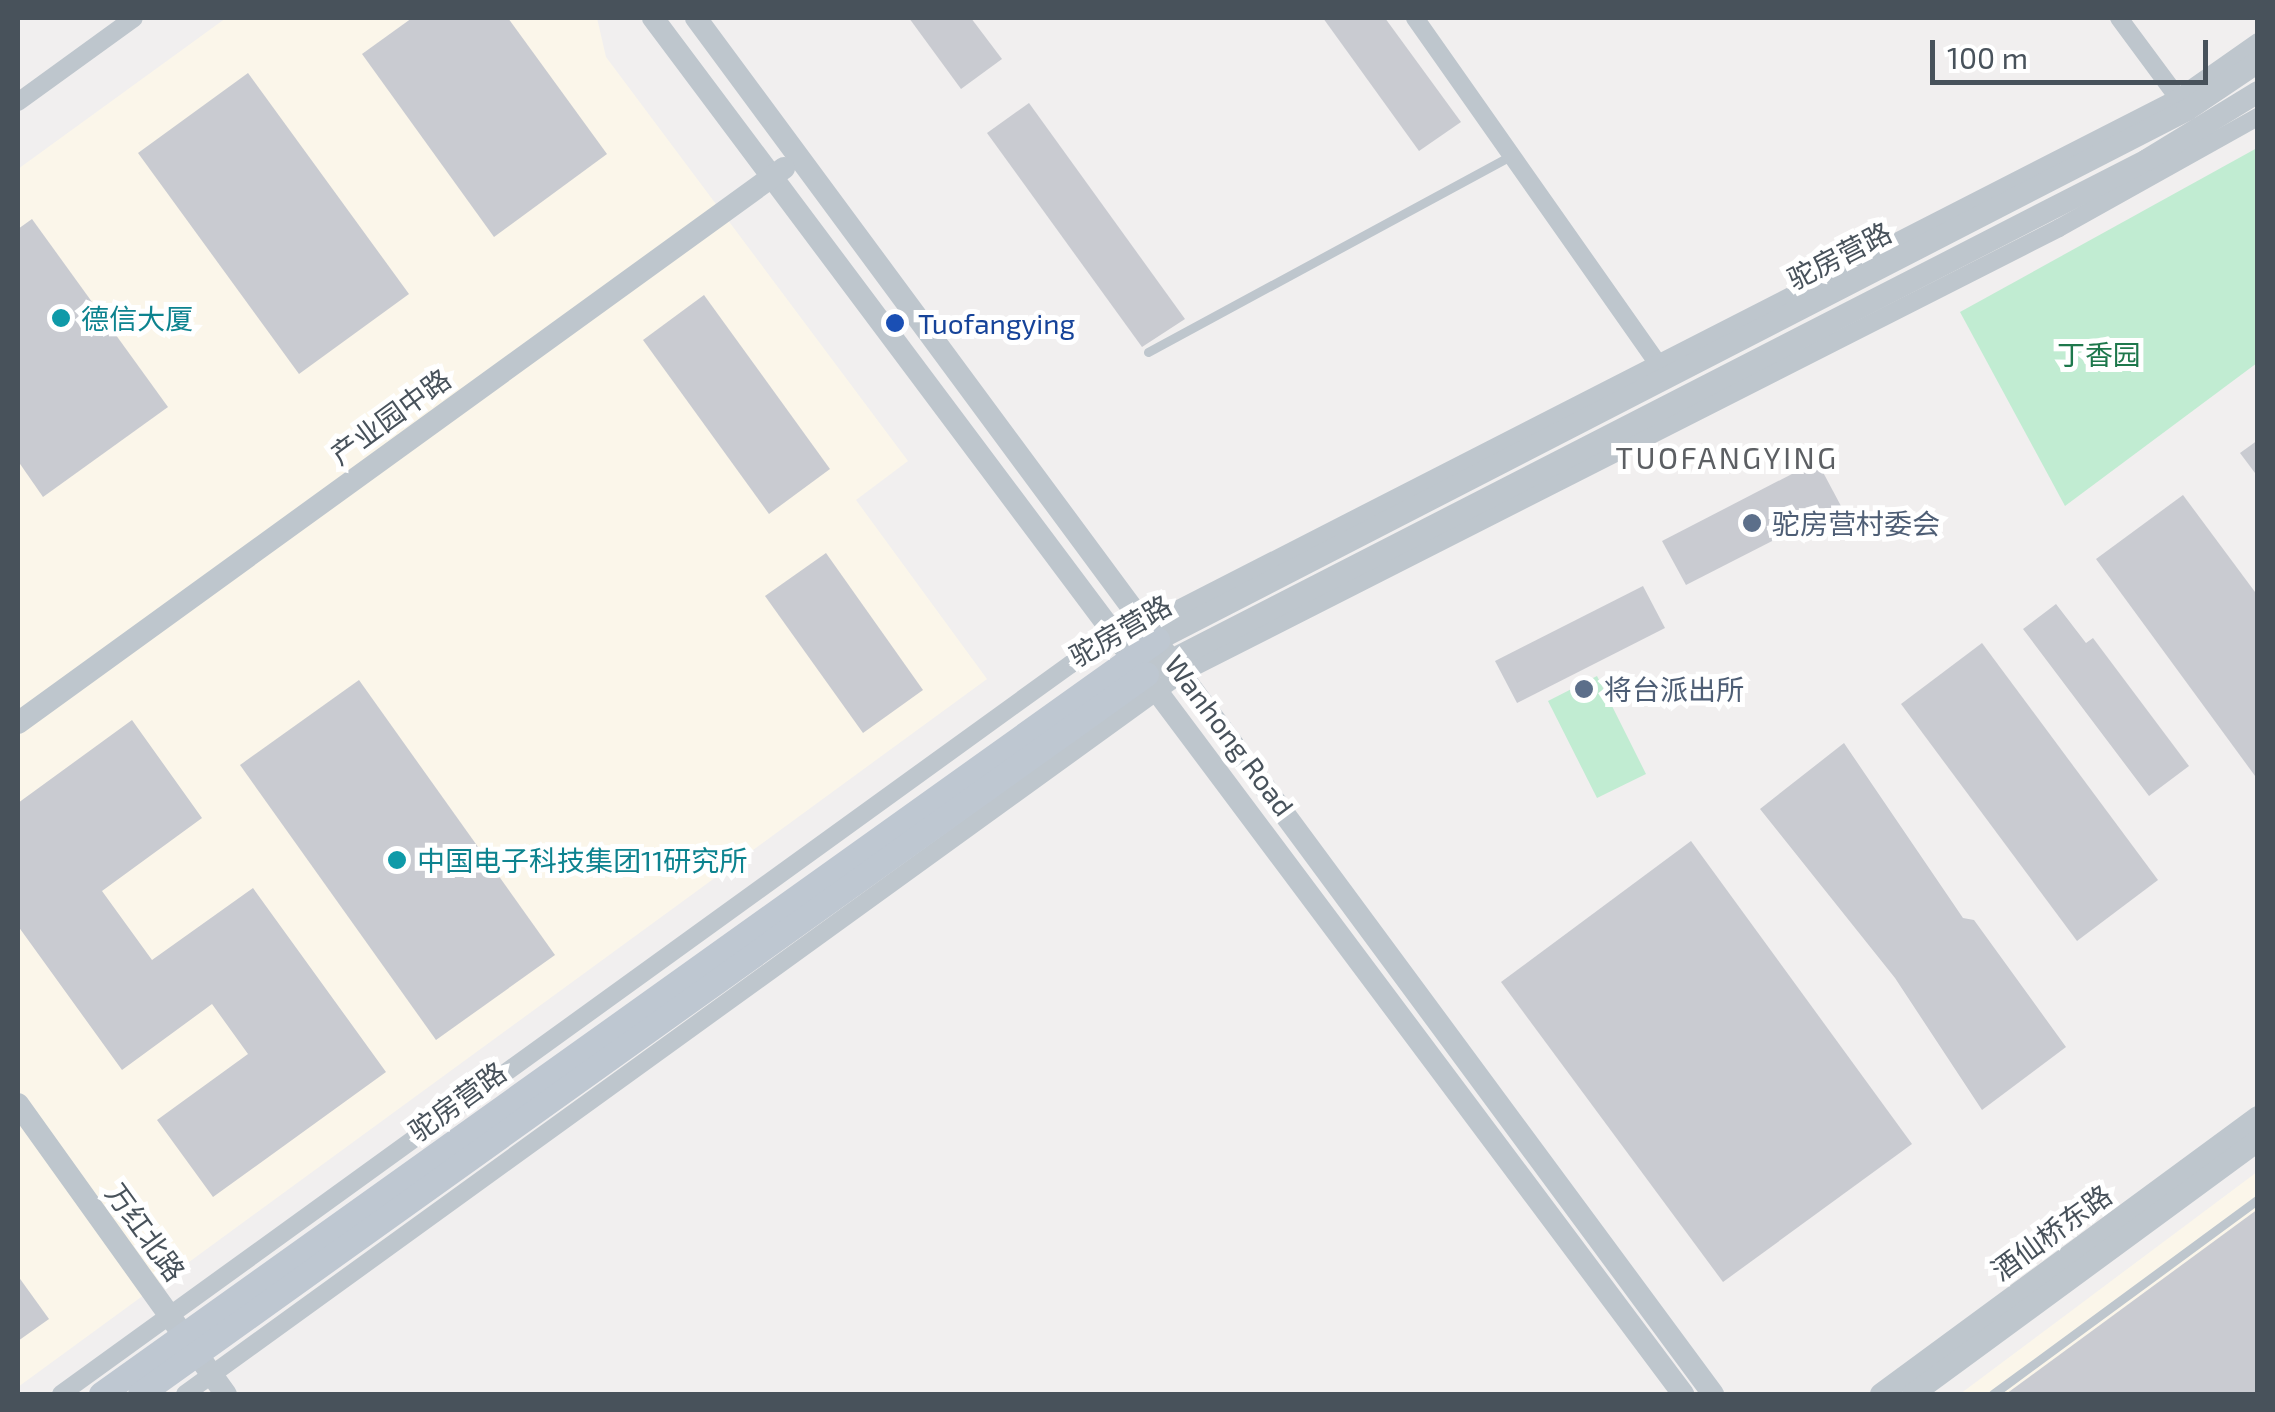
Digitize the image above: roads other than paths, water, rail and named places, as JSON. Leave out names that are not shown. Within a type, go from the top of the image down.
[{"type":"main road","name":"驼房营路","points":[[101,1394],[191,1345],[1163,649]]},
{"type":"main road","name":"驼房营路","points":[[140,1394],[191,1345]]},
{"type":"street","points":[[18,102],[134,18]]},
{"type":"street","name":"Wanhong Road","points":[[653,18],[1684,1394]]},
{"type":"street","name":"Wanhong Road","points":[[696,18],[1713,1394]]},
{"type":"street","points":[[1415,18],[1663,370]]},
{"type":"street","points":[[2120,18],[2183,104],[2258,42]]},
{"type":"street","name":"驼房营路","points":[[1163,649],[1663,370],[2258,62]]},
{"type":"street","name":"驼房营路","points":[[1163,649],[2147,160],[2258,92]]},
{"type":"street","points":[[60,1394],[191,1345],[1163,649],[2060,228],[2258,117]]},
{"type":"street","name":"产业园中路","points":[[18,723],[798,157]]},
{"type":"street","name":"万红北路","points":[[18,1104],[226,1394]]},
{"type":"street","name":"酒仙桥东路","points":[[1881,1394],[2258,1117]]},
{"type":"street","name":"酒仙桥东路","points":[[1914,1394],[2258,1141]]},
{"type":"street","points":[[185,1394],[191,1345]]},
{"type":"lane","points":[[1148,352],[1511,156]]},
{"type":"lane","points":[[1994,1394],[2258,1199]]},
{"type":"place","name":"德信大厦","points":[[61,318]]},
{"type":"place","name":"Tuofangying","points":[[895,323]]},
{"type":"place","name":"驼房营村委会","points":[[1752,523]]},
{"type":"place","name":"将台派出所","points":[[1584,689]]},
{"type":"place","name":"中国电子科技集团11研究所","points":[[397,860]]},
{"type":"district","name":"TUOFANGYING","points":[[1727,457]]},
{"type":"park label","name":"丁香园","points":[[2099,354]]}]
